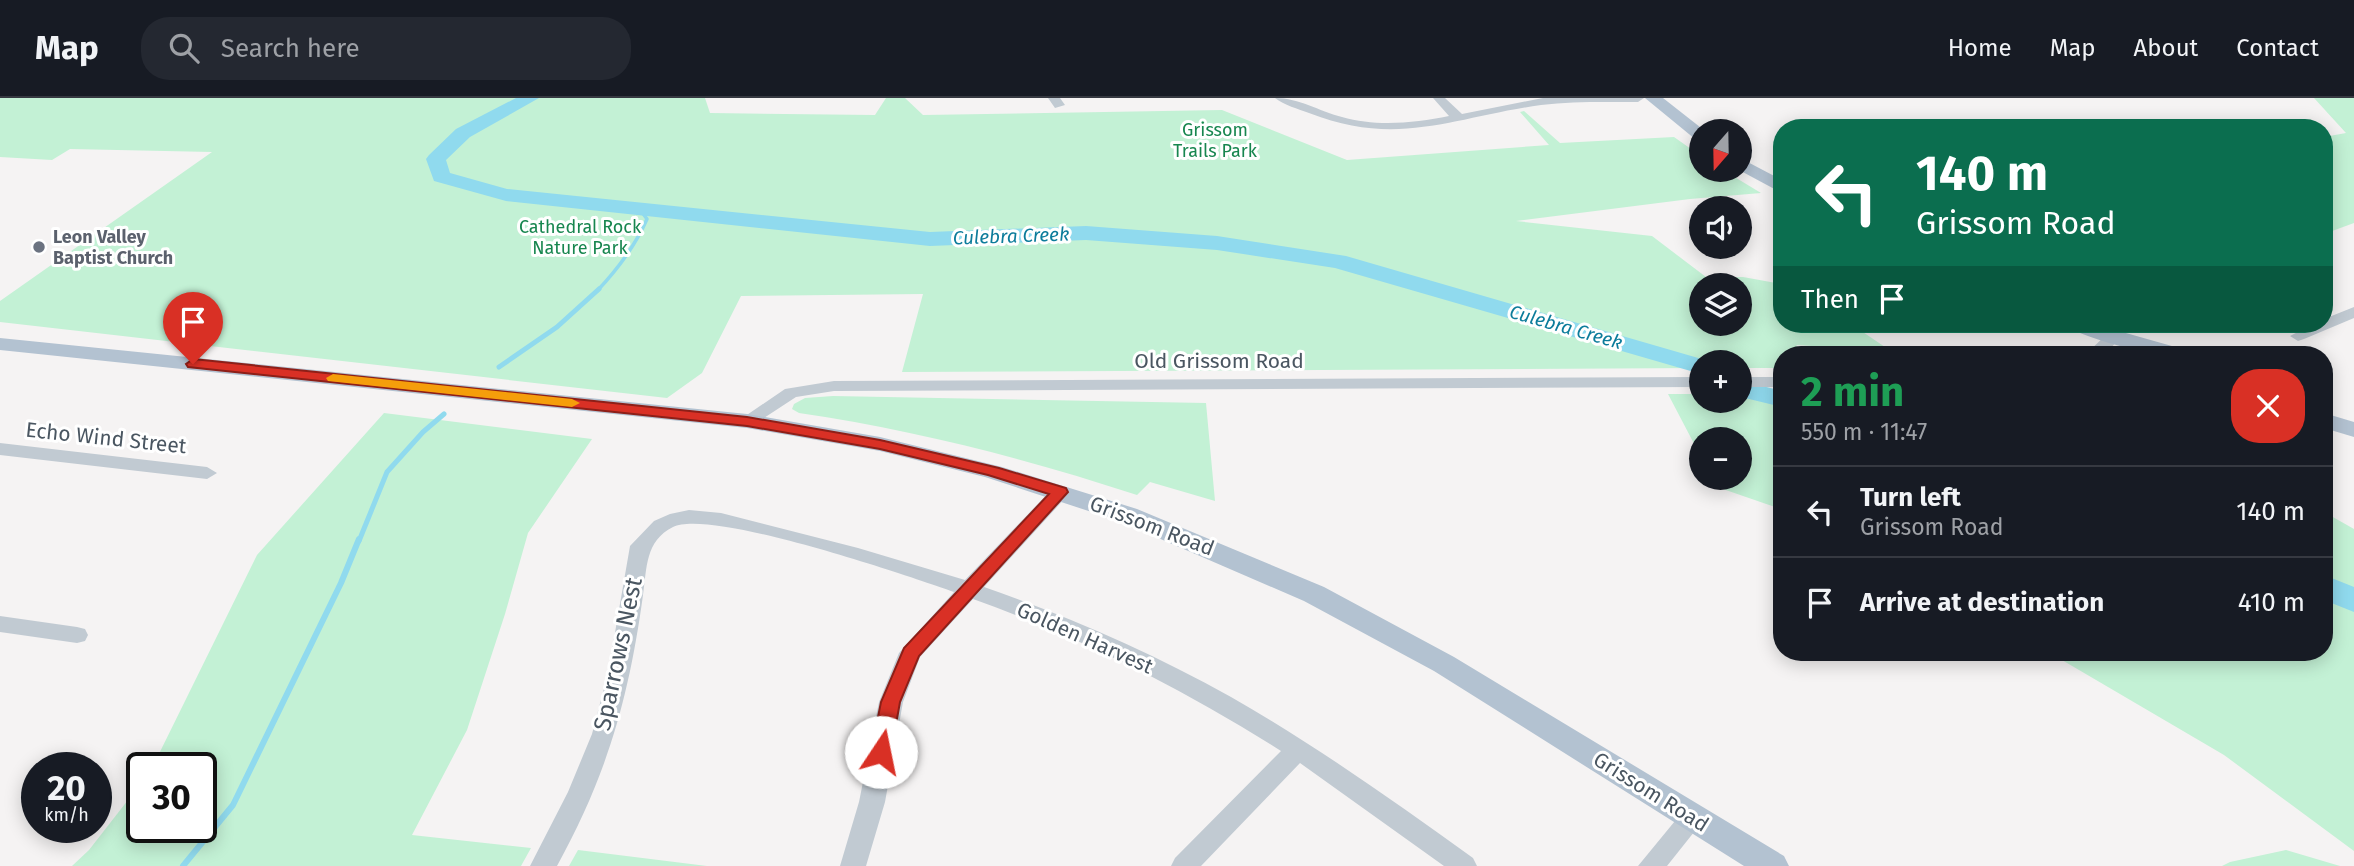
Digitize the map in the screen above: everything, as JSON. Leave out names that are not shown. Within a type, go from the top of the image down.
[{"type":"main road","points":[[1653,98],[1689,126]]},
{"type":"main road","points":[[1752,170],[1773,183]]},
{"type":"main road","points":[[2100,333],[2150,346]]},
{"type":"main road","points":[[2113,338],[2126,346]]},
{"type":"main road","name":"Grissom Road","points":[[3,346],[747,421],[880,444],[993,472],[1060,492],[1186,538],[1314,594],[1444,663],[1772,866]]},
{"type":"main road","points":[[2333,407],[2354,413]]},
{"type":"main road","points":[[2333,423],[2354,430]]},
{"type":"street","points":[[1281,98],[1340,121],[1365,127],[1435,123],[1539,102],[1577,98],[1638,98]]},
{"type":"street","points":[[1438,98],[1448,110],[1460,118]]},
{"type":"street","points":[[2333,321],[2354,312]]},
{"type":"street","points":[[2298,336],[2305,333]]},
{"type":"street","points":[[2104,346],[2113,338]]},
{"type":"street","name":"Old Grissom Road","points":[[747,421],[792,393],[834,386],[1689,382]]},
{"type":"street","points":[[1752,382],[1773,382]]},
{"type":"street","name":"Echo Wind Street","points":[[0,449],[207,473]]},
{"type":"street","points":[[853,866],[872,803],[891,702],[911,653],[968,588],[1060,492]]},
{"type":"street","name":"Golden Harvest","points":[[663,524],[690,516],[743,524],[876,558],[968,588],[1070,628],[1187,684],[1297,750],[1376,802],[1464,866]]},
{"type":"street","name":"Sparrows Nest","points":[[543,866],[582,790],[610,716],[624,651],[640,546],[650,532],[663,524]]},
{"type":"street","points":[[0,624],[77,635]]},
{"type":"street","points":[[1184,866],[1297,750]]},
{"type":"street","points":[[1651,866],[1693,817]]},
{"type":"green space","name":"Cathedral Rock Nature Park","points":[[0,98],[705,98],[710,113],[875,115],[886,98],[905,98],[923,115],[1222,110],[1347,160],[1549,145],[1520,112],[1524,111],[1560,143],[1674,137],[1689,148],[1689,182],[1743,182],[1761,193],[1689,196],[1689,199],[1516,221],[1652,236],[1701,273],[1689,273],[1689,336],[1752,336],[1752,279],[1773,283],[1773,333],[1864,333],[1884,346],[1773,346],[1773,368],[1752,368],[1752,350],[1689,350],[1689,368],[902,372],[923,294],[741,296],[702,373],[667,398],[0,322],[0,301],[212,152],[70,149],[52,160],[0,157]]},
{"type":"green space","points":[[2314,98],[2354,98],[2354,223],[2333,231],[2333,135],[2346,133]]},
{"type":"green space","points":[[1752,393],[1773,393],[1773,506],[1726,490],[1752,490],[1752,427],[1689,427],[1689,434],[1668,394],[1689,394],[1689,413],[1752,413]]},
{"type":"green space","points":[[833,396],[1206,403],[1215,501],[1150,482],[1137,495],[970,447],[799,413],[792,409],[794,404],[805,398]]},
{"type":"green space","points":[[384,413],[592,439],[528,533],[467,730],[412,835],[531,848],[521,866],[72,866],[94,843],[112,843],[112,820],[126,803],[126,843],[217,843],[217,752],[160,752],[257,555]]},
{"type":"green space","points":[[2333,517],[2354,529],[2354,851],[2224,755],[2064,661],[2333,661]]},
{"type":"green space","points":[[578,850],[707,866],[569,866]]},
{"type":"green space","points":[[2286,850],[2340,866],[2222,866],[2230,862]]},
{"type":"waterway","name":"Culebra Creek","points":[[530,98],[463,133],[436,159],[441,177],[506,195],[930,239],[1086,233],[1217,243],[1338,261],[1689,363]]},
{"type":"waterway","points":[[598,290],[637,239],[647,219],[639,208]]},
{"type":"waterway","points":[[499,367],[557,327],[598,290]]},
{"type":"waterway","name":"Culebra Creek","points":[[1755,392],[1773,397]]},
{"type":"waterway","points":[[359,541],[387,472],[423,432],[444,414]]},
{"type":"waterway","points":[[183,866],[233,805],[341,583],[359,539]]},
{"type":"waterway","name":"Culebra Creek","points":[[2333,590],[2354,601]]},
{"type":"slow traffic","points":[[333,378],[572,403]]},
{"type":"place","name":"Leon Valley Baptist Church","points":[[39,247]]},
{"type":"route","points":[[193,364],[747,421],[880,444],[1060,492],[940,618],[911,653],[891,702],[881,752]]},
{"type":"park label","name":"Grissom Trails Park","points":[[1215,140]]}]
